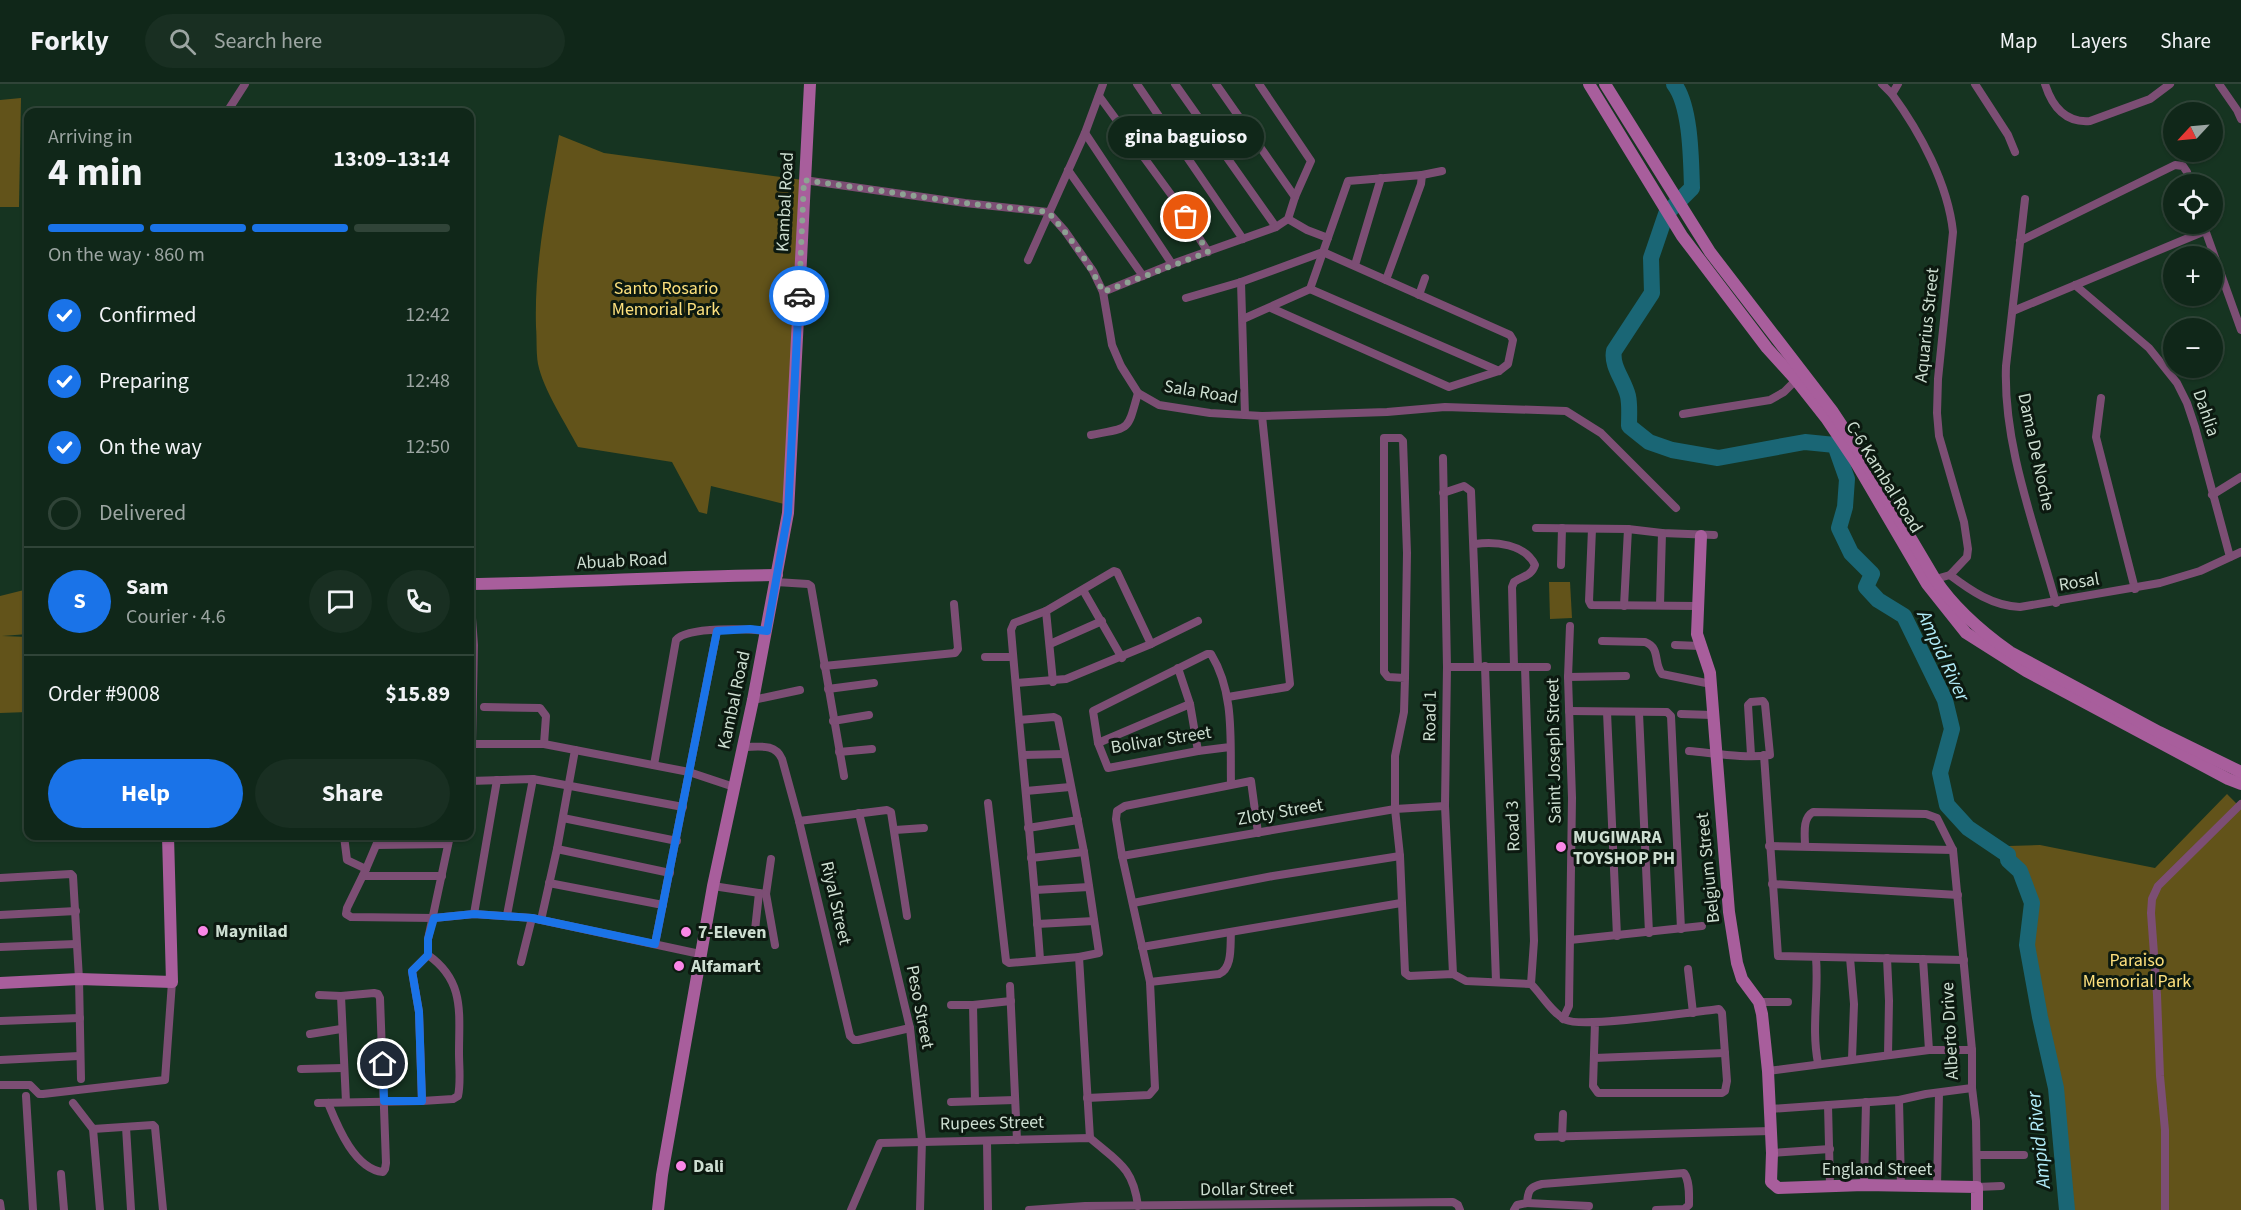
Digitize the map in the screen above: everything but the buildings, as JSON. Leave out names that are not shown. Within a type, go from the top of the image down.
[{"type":"main road","name":"Kambal Road","points":[[658,1210],[700,954],[744,747],[788,513],[810,84]]},
{"type":"main road","name":"C-6 Kambal Road","points":[[1589,84],[1682,236],[1767,348],[1800,376]]},
{"type":"main road","name":"C-6 Kambal Road","points":[[1605,84],[1695,229],[1800,376],[1966,633],[2026,671],[2241,784]]},
{"type":"main road","name":"Belgium Street","points":[[1701,536],[1697,634],[1710,673],[1729,912],[1737,963],[1742,979],[1759,1002],[1768,1071],[1771,1182],[1778,1188]]},
{"type":"main road","name":"Abuab Road","points":[[474,584],[575,583],[682,576],[776,578]]},
{"type":"main road","name":"C-6 Kambal Road","points":[[1931,581],[1977,626],[2010,652],[2159,732],[2241,772]]},
{"type":"main road","points":[[0,983],[79,979],[172,982],[168,840]]},
{"type":"main road","name":"England Street","points":[[1778,1188],[1864,1185],[1977,1187]]},
{"type":"main road","name":"Alberto Drive","points":[[1977,1187],[1977,1210]]},
{"type":"street","points":[[230,108],[245,84]]},
{"type":"street","points":[[1028,260],[1085,133],[1103,84]]},
{"type":"street","points":[[1137,84],[1243,239]]},
{"type":"street","points":[[1175,84],[1276,227]]},
{"type":"street","points":[[1216,84],[1294,197]]},
{"type":"street","points":[[1103,292],[1172,264],[1276,227],[1288,219],[1294,197],[1311,161],[1259,84]]},
{"type":"street","name":"Aquarius Street","points":[[1882,84],[1910,119],[1945,191],[1951,210],[1953,232],[1938,379],[1937,413],[1939,436],[1964,522],[1968,549],[1967,557],[1950,575]]},
{"type":"street","points":[[1892,94],[1898,84]]},
{"type":"street","points":[[1975,84],[2008,135],[2015,152]]},
{"type":"street","points":[[2045,84],[2058,109],[2067,118],[2079,122],[2090,122],[2150,99],[2170,84]]},
{"type":"street","points":[[2219,84],[2241,119]]},
{"type":"street","points":[[1098,96],[1175,200],[1208,252]]},
{"type":"street","points":[[1085,133],[1172,264]]},
{"type":"street","points":[[2019,241],[2175,165],[2183,166],[2188,174]]},
{"type":"street","points":[[1068,170],[1143,276]]},
{"type":"street","points":[[1243,319],[1310,289],[1348,181],[1422,175],[1442,171]]},
{"type":"street","points":[[1386,280],[1421,184],[1422,175]]},
{"type":"street","points":[[1355,265],[1382,178]]},
{"type":"street","points":[[804,180],[965,203],[1048,212]]},
{"type":"street","name":"Dama De Noche","points":[[2025,199],[2005,390],[2011,435],[2056,603]]},
{"type":"street","name":"Sala Road","points":[[1048,212],[1065,231],[1093,271],[1103,292],[1112,345],[1121,366],[1138,393],[1159,405],[1210,413],[1262,416],[1387,412],[1444,407],[1566,411],[1601,433],[1676,508]]},
{"type":"street","points":[[1288,219],[1328,238]]},
{"type":"street","points":[[2013,311],[2188,234]]},
{"type":"street","points":[[2207,234],[2241,330]]},
{"type":"street","points":[[1186,298],[1242,282],[1323,252],[1510,335],[1513,340],[1508,364],[1499,371],[1449,387],[1271,308]]},
{"type":"street","points":[[1419,295],[1425,278]]},
{"type":"street","points":[[1242,282],[1245,415]]},
{"type":"street","name":"Dahlia","points":[[2075,285],[2149,348],[2177,383],[2195,427],[2230,556]]},
{"type":"street","points":[[1310,289],[1499,371]]},
{"type":"street","points":[[1683,414],[1770,400],[1785,392],[1800,376]]},
{"type":"street","points":[[1091,435],[1128,426],[1135,410],[1138,393]]},
{"type":"street","points":[[2101,398],[2096,436],[2135,589]]},
{"type":"street","points":[[1231,784],[1228,697],[1287,687],[1290,684],[1262,416]]},
{"type":"street","points":[[1406,678],[1388,677],[1384,672],[1384,438],[1400,438],[1403,441],[1407,553],[1406,678],[1404,712],[1395,756],[1395,809],[1400,856],[1405,973],[1407,975],[1453,974],[1466,981],[1532,984],[1563,1019],[1571,1022],[1595,1022],[1719,1009],[1727,1086],[1722,1093],[1598,1093],[1593,1086],[1595,1022]]},
{"type":"street","name":"Road 1","points":[[1443,458],[1447,667],[1445,806],[1453,974]]},
{"type":"street","points":[[2212,495],[2241,477]]},
{"type":"street","points":[[1443,493],[1464,486],[1470,489],[1482,666],[1496,981]]},
{"type":"street","points":[[1536,528],[1628,529],[1701,536],[1714,535]]},
{"type":"street","points":[[1561,565],[1562,528]]},
{"type":"street","points":[[1592,529],[1589,603],[1595,606],[1697,606]]},
{"type":"street","points":[[1624,606],[1628,529]]},
{"type":"street","points":[[1660,605],[1662,533]]},
{"type":"street","points":[[1475,544],[1489,542],[1514,547],[1531,558],[1535,565],[1533,571],[1514,582],[1512,587],[1514,666]]},
{"type":"street","name":"Rosal","points":[[1950,575],[1974,593],[2007,607],[2020,607],[2135,589],[2200,571],[2241,552]]},
{"type":"street","points":[[1040,959],[1011,630],[1014,623],[1046,610],[1114,571],[1117,572],[1151,644]]},
{"type":"street","points":[[1931,581],[1950,575]]},
{"type":"street","points":[[776,578],[811,586],[844,776]]},
{"type":"street","points":[[1083,590],[1122,658]]},
{"type":"street","points":[[824,666],[955,653],[958,649],[954,604]]},
{"type":"street","points":[[1046,610],[1053,682]]},
{"type":"street","points":[[1050,644],[1102,621]]},
{"type":"street","points":[[1016,683],[1053,682],[1066,679],[1122,658],[1198,621]]},
{"type":"street","name":"Saint Joseph Street","points":[[1563,1019],[1569,1006],[1572,798],[1569,711],[1570,626]]},
{"type":"street","points":[[654,765],[676,640],[685,633],[750,629],[767,631]]},
{"type":"street","points":[[655,944],[717,631]]},
{"type":"street","points":[[1602,641],[1652,644],[1655,648],[1658,669],[1662,674],[1711,684]]},
{"type":"street","points":[[1675,645],[1700,646]]},
{"type":"street","name":"Bolivar Street","points":[[1228,697],[1211,654],[1207,654],[1094,709],[1098,743],[1106,766],[1110,769],[1198,750],[1230,747]]},
{"type":"street","points":[[985,657],[1014,657]]},
{"type":"street","points":[[1447,667],[1547,667]]},
{"type":"street","name":"Road 3","points":[[1525,667],[1534,941],[1532,984]]},
{"type":"street","points":[[1178,668],[1190,704],[1198,750]]},
{"type":"street","points":[[1569,677],[1626,676]]},
{"type":"street","points":[[828,689],[874,683]]},
{"type":"street","points":[[753,700],[800,690]]},
{"type":"street","points":[[1689,751],[1751,755],[1770,753],[1763,701],[1751,702],[1748,705],[1751,755]]},
{"type":"street","points":[[1098,743],[1190,704]]},
{"type":"street","points":[[484,707],[544,710],[546,716],[544,744]]},
{"type":"street","points":[[1569,711],[1667,712],[1671,720],[1682,929]]},
{"type":"street","points":[[1607,712],[1617,936]]},
{"type":"street","points":[[1639,713],[1649,933]]},
{"type":"street","points":[[1681,714],[1712,715]]},
{"type":"street","points":[[833,721],[869,715]]},
{"type":"street","points":[[988,803],[1006,961],[1009,963],[1079,957],[1099,953],[1084,852],[1057,718],[1019,720]]},
{"type":"street","points":[[474,744],[544,744],[689,772],[734,787]]},
{"type":"street","name":"Riyal Street","points":[[744,747],[768,747],[779,753],[800,821],[850,1036],[858,1040],[910,1028]]},
{"type":"street","points":[[839,752],[872,748]]},
{"type":"street","points":[[521,962],[549,883],[575,750]]},
{"type":"street","points":[[1023,755],[1064,754]]},
{"type":"street","points":[[1764,755],[1778,956],[1964,960]]},
{"type":"street","points":[[474,781],[533,779],[683,807]]},
{"type":"street","points":[[507,915],[533,779]]},
{"type":"street","points":[[474,914],[497,780]]},
{"type":"street","points":[[1087,1098],[1149,1095],[1155,1088],[1150,982],[1122,856],[1116,819],[1118,811],[1125,806],[1251,782],[1258,832]]},
{"type":"street","points":[[1026,791],[1070,787]]},
{"type":"street","points":[[2165,1210],[2165,1130],[2160,1076],[2152,899],[2158,886],[2241,804]]},
{"type":"street","name":"Zloty Street","points":[[1122,856],[1395,809],[1445,806]]},
{"type":"street","points":[[800,821],[887,810],[891,812],[907,916]]},
{"type":"street","points":[[1769,846],[1953,850],[1937,818],[1926,814],[1813,812],[1806,819],[1805,846]]},
{"type":"street","name":"Peso Street","points":[[859,813],[910,1028],[922,1140],[920,1210]]},
{"type":"street","points":[[563,818],[677,841]]},
{"type":"street","points":[[1028,828],[1078,820]]},
{"type":"street","points":[[895,830],[924,828]]},
{"type":"street","points":[[344,840],[347,860],[364,873],[442,876]]},
{"type":"street","points":[[379,840],[346,908],[346,914],[351,917],[434,918],[474,914],[507,915],[536,919],[700,954]]},
{"type":"street","points":[[377,845],[449,840],[428,939],[428,955],[412,971],[419,1012],[422,1101]]},
{"type":"street","points":[[557,849],[670,873]]},
{"type":"street","name":"Alberto Drive","points":[[1953,850],[1972,1050],[1977,1187]]},
{"type":"street","points":[[1031,858],[1084,852]]},
{"type":"street","points":[[1133,903],[1273,876],[1400,856]]},
{"type":"street","points":[[755,930],[771,859]]},
{"type":"street","points":[[0,878],[72,874],[76,910],[81,1079]]},
{"type":"street","points":[[549,883],[663,905]]},
{"type":"street","points":[[1772,884],[1958,895]]},
{"type":"street","points":[[713,886],[762,894]]},
{"type":"street","points":[[1035,890],[1089,887]]},
{"type":"street","points":[[762,894],[775,945]]},
{"type":"street","points":[[1142,947],[1401,903]]},
{"type":"street","points":[[0,915],[76,910]]},
{"type":"street","points":[[1037,924],[1094,921]]},
{"type":"street","points":[[1570,940],[1702,926]]},
{"type":"street","points":[[1150,982],[1219,974],[1225,971],[1228,965],[1231,932]]},
{"type":"street","points":[[0,947],[76,944]]},
{"type":"street","points":[[319,994],[341,996],[378,994],[381,1007],[384,1101],[386,1163],[385,1169],[380,1172],[350,1149],[323,1103],[384,1101],[422,1101],[453,1099],[458,1096],[458,997],[450,976],[442,965],[428,955]]},
{"type":"street","points":[[1079,957],[1090,1138],[1127,1170],[1136,1187],[1138,1206]]},
{"type":"street","points":[[1816,958],[1818,985],[1815,1046],[1818,1063]]},
{"type":"street","points":[[1850,958],[1854,1004],[1852,1059]]},
{"type":"street","points":[[1887,958],[1888,1055]]},
{"type":"street","points":[[1923,959],[1929,1050]]},
{"type":"street","points":[[1688,969],[1693,1012]]},
{"type":"street","points":[[0,1085],[30,1086],[39,1094],[43,1094],[165,1080],[172,982]]},
{"type":"street","points":[[1010,986],[1017,1140]]},
{"type":"street","points":[[341,996],[346,1102]]},
{"type":"street","points":[[951,1005],[973,1005],[1011,1000]]},
{"type":"street","points":[[1759,1002],[1788,1002]]},
{"type":"street","points":[[973,1005],[975,1101]]},
{"type":"street","points":[[0,1021],[80,1018]]},
{"type":"street","points":[[310,1034],[341,1029]]},
{"type":"street","points":[[1768,1071],[1929,1050],[1972,1050]]},
{"type":"street","points":[[1594,1058],[1725,1053]]},
{"type":"street","points":[[0,1060],[79,1056]]},
{"type":"street","points":[[302,1070],[344,1068]]},
{"type":"street","points":[[1770,1109],[1899,1100],[1972,1088]]},
{"type":"street","points":[[1937,1187],[1939,1093]]},
{"type":"street","points":[[26,1096],[33,1210]]},
{"type":"street","points":[[951,1102],[1015,1100]]},
{"type":"street","points":[[1899,1100],[1901,1186]]},
{"type":"street","points":[[73,1102],[93,1129],[100,1210]]},
{"type":"street","points":[[1864,1185],[1866,1102]]},
{"type":"street","points":[[1828,1105],[1830,1186]]},
{"type":"street","points":[[1562,1138],[1563,1114]]},
{"type":"street","points":[[93,1129],[153,1125],[156,1129],[164,1210]]},
{"type":"street","points":[[126,1127],[131,1210]]},
{"type":"street","points":[[1538,1137],[1771,1131]]},
{"type":"street","name":"Rupees Street","points":[[851,1210],[880,1143],[922,1140],[1090,1138]]},
{"type":"street","points":[[987,1141],[988,1210]]},
{"type":"street","points":[[1772,1153],[1830,1149]]},
{"type":"street","points":[[1977,1155],[2024,1155]]},
{"type":"street","points":[[1527,1203],[1528,1191],[1533,1186],[1542,1184],[1684,1173],[1689,1195],[1687,1208],[1656,1210]]},
{"type":"street","points":[[61,1174],[64,1210]]},
{"type":"street","points":[[1977,1187],[2001,1186]]},
{"type":"street","name":"Dollar Street","points":[[1029,1210],[1085,1206],[1453,1202],[1460,1210]]},
{"type":"street","points":[[0,1203],[1,1210]]},
{"type":"street","points":[[1514,1210],[1517,1205],[1527,1203],[1589,1206]]},
{"type":"green space","points":[[21,98],[19,207],[0,207],[0,100]]},
{"type":"green space","name":"Santo Rosario Memorial Park","points":[[559,135],[604,153],[803,180],[788,505],[711,486],[707,514],[699,512],[672,462],[578,447],[545,384],[537,355],[536,303],[539,255]]},
{"type":"green space","points":[[1549,582],[1570,582],[1572,618],[1550,619]]},
{"type":"green space","points":[[24,590],[24,634],[2,636],[24,637],[24,712],[0,713],[0,596]]},
{"type":"green space","name":"Paraiso Memorial Park","points":[[2227,794],[2241,808],[2241,1210],[2067,1210],[2056,1088],[2027,945],[2032,903],[2020,871],[2008,860],[2009,846],[2040,845],[2155,868]]},
{"type":"waterway","name":"Ampid River","points":[[1674,84],[1680,94],[1687,119],[1692,188],[1666,214],[1651,258],[1652,293],[1614,351],[1616,368],[1628,396],[1629,426],[1649,442],[1672,450],[1718,458],[1805,442],[1835,445],[1847,479],[1845,507],[1839,528],[1851,553],[1872,574],[1866,587],[1878,600],[1904,616],[1945,700],[1952,729],[1940,773],[1947,805],[1968,828],[2008,855],[2008,860],[2020,871],[2032,903],[2027,945],[2056,1088],[2067,1210]]},
{"type":"way so far","points":[[799,296],[804,180],[965,203],[1048,212],[1065,231],[1093,271],[1103,292],[1208,252],[1186,217]]},
{"type":"place","name":"gina baguioso","points":[[1186,217]]},
{"type":"place","name":"MUGIWARA TOYSHOP PH","points":[[1561,847]]},
{"type":"place","name":"Maynilad","points":[[203,931]]},
{"type":"place","name":"7-Eleven","points":[[686,932]]},
{"type":"place","name":"Alfamart","points":[[679,966]]},
{"type":"place","name":"Dali","points":[[681,1166]]},
{"type":"route","points":[[383,1064],[384,1101],[422,1101],[419,1012],[412,971],[428,955],[428,939],[434,918],[474,914],[507,915],[532,918],[655,944],[717,631],[750,629],[767,631],[788,513],[799,296]]}]
